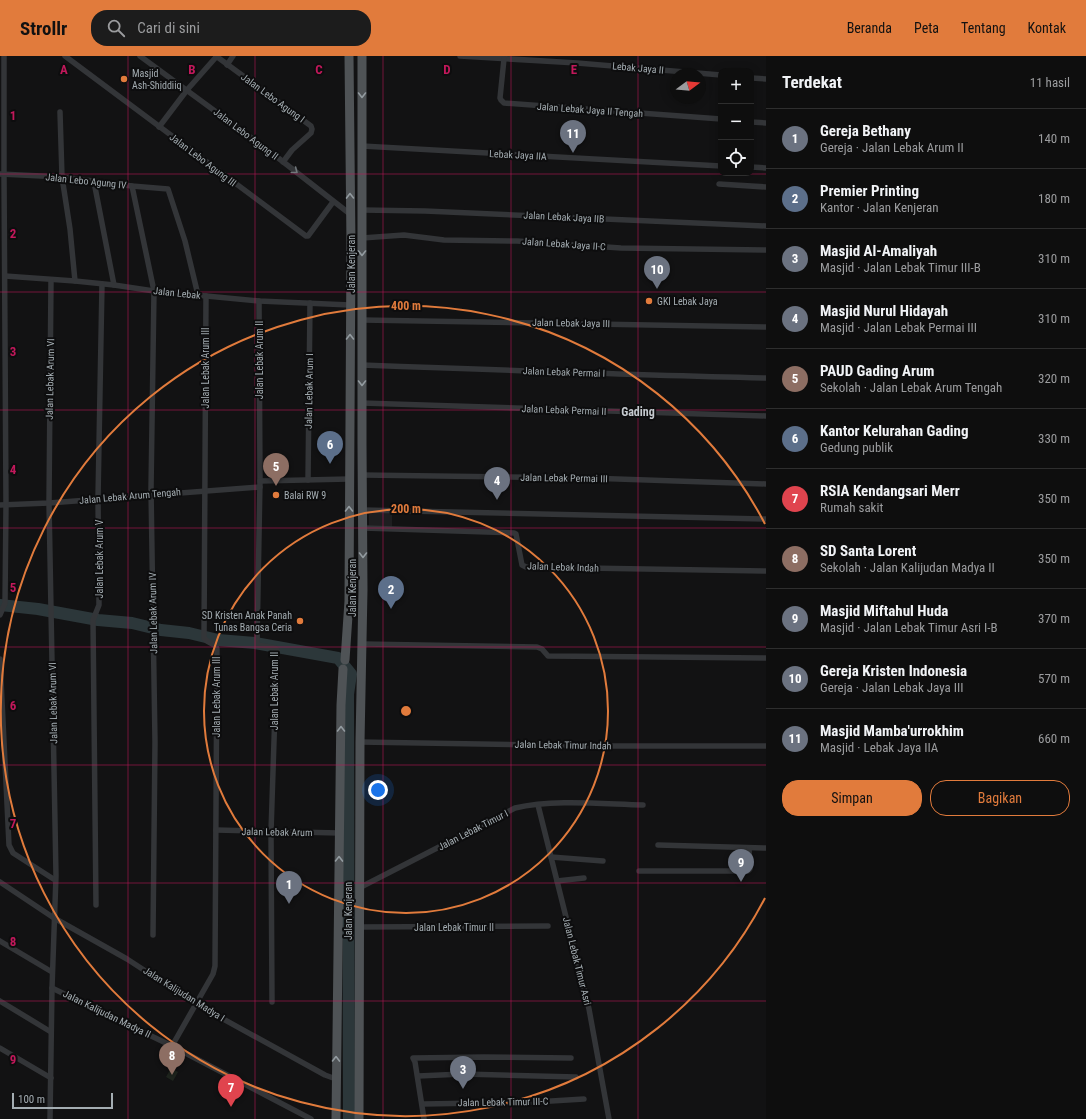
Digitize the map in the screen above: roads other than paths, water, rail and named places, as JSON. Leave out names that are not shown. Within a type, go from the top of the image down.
[{"type":"main road","name":"Jalan Kenjeran","points":[[335,1117],[341,705],[350,601],[349,56]]},
{"type":"main road","name":"Jalan Kenjeran","points":[[359,1119],[359,888],[363,528],[362,56]]},
{"type":"main road","points":[[350,421],[362,421]]},
{"type":"main road","points":[[350,438],[354,436],[362,437]]},
{"type":"street","points":[[0,615],[5,605],[3,505],[5,276],[2,174],[4,56]]},
{"type":"street","name":"Jalan Lebo Agung III","points":[[65,56],[306,236],[308,236],[333,202]]},
{"type":"street","name":"Jalan Lebo Agung II","points":[[140,56],[283,162],[350,214]]},
{"type":"street","points":[[159,127],[187,90],[216,56]]},
{"type":"street","name":"Jalan Lebo Agung I","points":[[216,56],[311,126],[312,128],[310,133],[292,150],[283,162]]},
{"type":"street","points":[[227,65],[233,56]]},
{"type":"street","name":"Lebak Jaya II","points":[[460,56],[577,63],[718,75]]},
{"type":"street","name":"Jalan Lebak Jaya II Tengah","points":[[504,59],[500,98],[504,103],[718,119]]},
{"type":"street","points":[[754,78],[766,79]]},
{"type":"street","points":[[60,112],[62,177],[70,229],[75,281]]},
{"type":"street","points":[[754,122],[766,123]]},
{"type":"street","name":"Lebak Jaya IIA","points":[[362,146],[718,166]]},
{"type":"street","points":[[754,167],[766,168]]},
{"type":"street","name":"Jalan Lebo Agung IV","points":[[2,174],[62,177],[94,182],[166,188],[170,192],[185,242],[198,295]]},
{"type":"street","points":[[94,182],[114,285]]},
{"type":"street","points":[[719,184],[766,187]]},
{"type":"street","name":"Jalan Lebak Arum IV","points":[[132,186],[154,291],[151,495],[155,750],[152,935]]},
{"type":"street","name":"Jalan Lebak Jaya IIB","points":[[362,210],[426,211],[766,226]]},
{"type":"street","name":"Jalan Lebak Jaya II-C","points":[[362,238],[404,236],[444,240],[517,241],[621,248],[766,250]]},
{"type":"street","name":"Jalan Lebak","points":[[5,276],[75,281],[206,296],[350,305]]},
{"type":"street","name":"Jalan Lebak Arum VI","points":[[50,1119],[55,880],[49,503],[51,280]]},
{"type":"street","name":"Jalan Lebak Arum V","points":[[96,905],[93,619],[99,605],[98,498],[102,284]]},
{"type":"street","name":"Jalan Lebak Arum III","points":[[172,1046],[215,969],[216,647],[204,636],[206,296]]},
{"type":"street","name":"Jalan Lebak Arum II","points":[[259,300],[260,484],[257,646],[275,648],[276,650],[271,832],[272,1002]]},
{"type":"street","name":"Jalan Lebak Arum I","points":[[308,480],[310,303]]},
{"type":"street","name":"Jalan Lebak Jaya III","points":[[362,320],[766,327]]},
{"type":"street","name":"Jalan Lebak Permai I","points":[[362,365],[766,378]]},
{"type":"street","name":"Jalan Lebak Permai II","points":[[362,403],[766,416]]},
{"type":"street","name":"Jalan Lebak Permai III","points":[[362,475],[588,478],[766,484]]},
{"type":"street","name":"Jalan Lebak Arum Tengah","points":[[3,505],[49,503],[260,484],[349,478]]},
{"type":"street","points":[[363,510],[766,519]]},
{"type":"street","name":"Jalan Lebak Indah","points":[[363,528],[514,533],[516,534],[522,565],[526,567],[766,571]]},
{"type":"street","points":[[362,644],[537,647],[542,649],[548,656],[766,658]]},
{"type":"street","points":[[0,659],[8,844],[13,853],[55,880]]},
{"type":"street","name":"Jalan Lebak Timur Indah","points":[[360,742],[590,746],[766,746]]},
{"type":"street","name":"Jalan Lebak Timur I","points":[[359,888],[512,809],[538,805],[576,803],[642,805]]},
{"type":"street","name":"Jalan Lebak Timur Asri","points":[[538,805],[589,1009],[609,1119]]},
{"type":"street","name":"Jalan Lebak Arum","points":[[216,830],[339,833]]},
{"type":"street","points":[[658,844],[766,848]]},
{"type":"street","points":[[639,871],[748,871],[750,869],[749,848]]},
{"type":"street","points":[[551,857],[603,861]]},
{"type":"street","points":[[557,882],[584,878]]},
{"type":"street","name":"Jalan Kalijudan Madya I","points":[[0,882],[54,918],[127,959],[196,1004],[325,1075],[336,1079]]},
{"type":"street","name":"Jalan Lebak Timur II","points":[[359,927],[548,926]]},
{"type":"street","points":[[0,941],[52,972]]},
{"type":"street","name":"Jalan Kalijudan Madya II","points":[[52,988],[172,1046],[311,1119]]},
{"type":"street","points":[[0,1001],[51,1032]]},
{"type":"street","points":[[0,1048],[51,1078]]},
{"type":"street","points":[[424,1119],[418,1076],[413,1058],[571,1058]]},
{"type":"street","points":[[418,1076],[463,1074],[576,1077]]},
{"type":"street","name":"Jalan Lebak Timur III-C","points":[[423,1104],[534,1102],[584,1099]]},
{"type":"waterway","points":[[0,605],[38,609],[98,620],[132,623],[161,630],[189,633],[218,640],[255,643],[338,658],[351,674],[348,694],[349,1119]]},
{"type":"place","name":"Masjid Ash-Shiddiiq","points":[[124,79]]},
{"type":"place","name":"Masjid Mamba'urrokhim","points":[[573,153]]},
{"type":"place","name":"Gereja Kristen Indonesia","points":[[657,289]]},
{"type":"place","name":"GKI Lebak Jaya","points":[[649,301]]},
{"type":"place","name":"Kantor Kelurahan Gading","points":[[330,464]]},
{"type":"place","name":"PAUD Gading Arum","points":[[276,486]]},
{"type":"place","name":"Balai RW 9","points":[[276,495]]},
{"type":"place","name":"Masjid Nurul Hidayah","points":[[497,500]]},
{"type":"place","name":"Premier Printing","points":[[391,609]]},
{"type":"place","name":"SD Kristen Anak Panah Tunas Bangsa Ceria","points":[[300,621]]},
{"type":"place","name":"Masjid Miftahul Huda","points":[[741,882]]},
{"type":"place","name":"Gereja Bethany","points":[[289,904]]},
{"type":"place","name":"SD Santa Lorent","points":[[172,1075]]},
{"type":"place","name":"Masjid Al-Amaliyah","points":[[463,1089]]},
{"type":"place","name":"RSIA Kendangsari Merr","points":[[231,1107]]},
{"type":"district","name":"Gading","points":[[638,412]]}]
